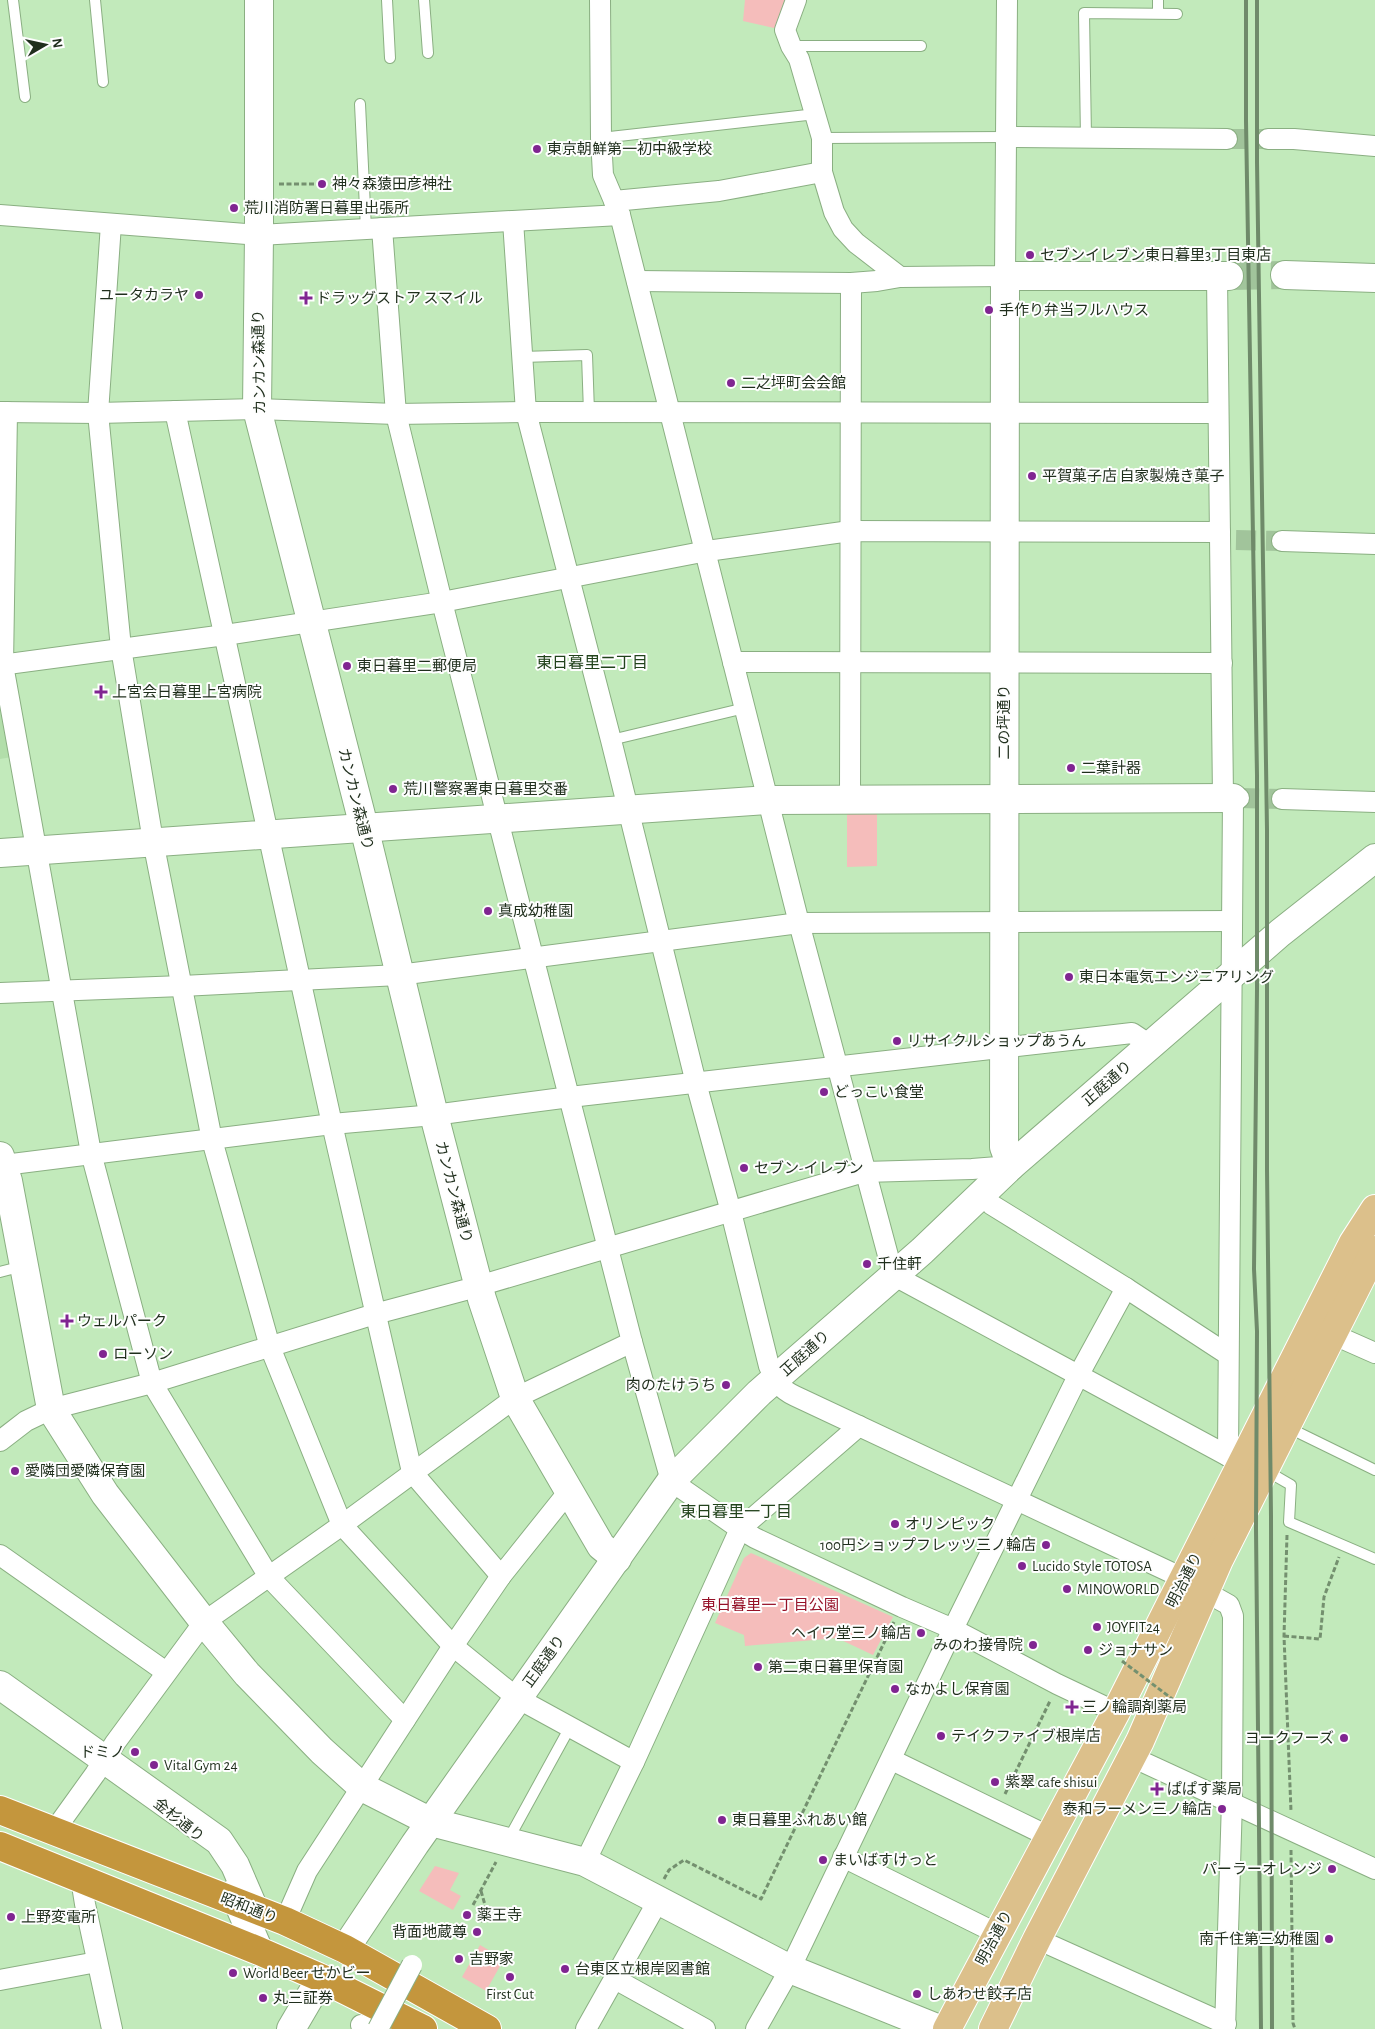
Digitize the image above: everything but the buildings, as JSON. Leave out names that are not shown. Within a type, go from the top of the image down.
[{"type":"highway","name":"昭和通り","points":[[0,1810],[285,1921],[345,1949],[483,2029]]},
{"type":"highway","points":[[0,1846],[321,1978],[423,2029]]},
{"type":"main road","name":"明治通り","points":[[993,2029],[1037,1939],[1132,1757],[1195,1585],[1245,1462],[1353,1242],[1375,1209]]},
{"type":"main road","name":"明治通り","points":[[1245,1462],[1286,1427],[1332,1334],[1366,1280],[1375,1250]]},
{"type":"main road","name":"明治通り","points":[[947,2029],[996,1933],[1050,1837],[1116,1712],[1195,1585]]},
{"type":"street","name":"カンカン森通り","points":[[259,0],[257,409],[310,622],[364,826],[399,975],[478,1286],[515,1398],[602,1546],[617,1559]]},
{"type":"street","points":[[600,0],[601,138],[604,175],[617,208],[671,412],[799,923],[864,1172],[890,1263],[904,1282],[1078,1376],[1245,1462]]},
{"type":"street","points":[[796,0],[785,30],[791,46],[799,59],[816,114],[822,138],[822,172],[834,212],[843,229],[856,243],[900,277]]},
{"type":"street","points":[[1005,276],[1006,0]]},
{"type":"street","points":[[1007,137],[1227,139]]},
{"type":"street","points":[[1268,139],[1294,139],[1375,146]]},
{"type":"street","points":[[0,215],[259,235],[513,221],[617,208],[822,172]]},
{"type":"street","points":[[513,221],[526,412],[696,1083],[731,1212],[769,1366],[775,1380],[783,1390],[1195,1585],[1229,1605],[1233,1616],[1232,1802],[1225,2027],[1037,1939]]},
{"type":"street","points":[[112,224],[98,413],[121,648],[153,842],[212,1140],[270,1347],[342,1525],[453,1646],[517,1698],[634,1762]]},
{"type":"street","points":[[374,228],[396,414],[442,602],[632,1342],[671,1482],[740,1529],[902,1607],[954,1629],[1057,1684],[1116,1712]]},
{"type":"street","points":[[1285,275],[1375,278]]},
{"type":"street","name":"二の坪通り","points":[[1005,276],[1004,1147],[1011,1166]]},
{"type":"street","points":[[636,281],[851,283],[900,277],[1223,276],[1218,413],[1225,537],[1222,663],[1232,798],[1232,974],[1227,1354],[1245,1462]]},
{"type":"street","points":[[850,799],[851,283]]},
{"type":"street","points":[[405,1720],[269,1577],[152,1383],[91,1153],[2,665],[4,412],[98,413],[257,409],[396,414],[526,412],[1218,413]]},
{"type":"street","points":[[175,411],[332,1124],[412,1472],[502,1576]]},
{"type":"street","points":[[2,665],[225,635],[442,602],[707,552],[850,531],[1005,531],[1225,537]]},
{"type":"street","points":[[1282,541],[1375,544]]},
{"type":"street","points":[[733,662],[1222,663]]},
{"type":"street","points":[[0,852],[768,800],[1232,798]]},
{"type":"street","points":[[1282,799],[1375,802]]},
{"type":"street","name":"正庭通り","points":[[345,1949],[364,1918],[517,1698],[671,1482],[759,1394],[896,1273],[1011,1166],[1280,933],[1375,858]]},
{"type":"street","points":[[0,993],[399,975],[799,923],[1232,921]]},
{"type":"street","points":[[939,2029],[790,1969],[585,1862],[431,1822],[362,1787],[284,1714],[247,1674],[204,1622],[105,1494],[51,1410],[12,1269],[3,1172],[91,1153],[212,1140],[332,1124],[434,1115],[570,1097],[1004,1047],[1132,1033],[1150,1045]]},
{"type":"street","points":[[0,1441],[26,1421],[51,1410],[152,1383],[375,1314],[609,1248],[864,1172],[1011,1166]]},
{"type":"street","points":[[982,1193],[992,1205],[1126,1288],[1227,1354]]},
{"type":"street","points":[[756,2029],[790,1969],[1078,1376],[1126,1288]]},
{"type":"street","points":[[1332,1334],[1375,1353]]},
{"type":"street","points":[[54,1831],[166,1672],[204,1622],[342,1525],[515,1398],[632,1342]]},
{"type":"street","points":[[585,1862],[634,1762],[740,1529],[859,1426]]},
{"type":"street","points":[[285,1921],[307,1872],[453,1646],[502,1576],[569,1491]]},
{"type":"street","points":[[0,1555],[166,1672]]},
{"type":"street","name":"金杉通り","points":[[0,1685],[104,1759],[209,1845],[246,1906],[259,1952]]},
{"type":"street","points":[[1132,1757],[1375,1868]]},
{"type":"street","points":[[892,1760],[1050,1837]]},
{"type":"street","points":[[843,1857],[996,1933]]},
{"type":"street","points":[[82,1879],[85,1904],[112,2029]]},
{"type":"street","points":[[586,2029],[615,1979],[655,1900]]},
{"type":"street","points":[[0,1980],[98,1962]]},
{"type":"street","points":[[370,2028],[416,1968]]},
{"type":"street","points":[[291,2029],[321,1978]]},
{"type":"street","points":[[615,1979],[704,2029]]},
{"type":"lane","points":[[13,0],[25,97]]},
{"type":"lane","points":[[96,0],[103,82]]},
{"type":"lane","points":[[387,0],[390,58]]},
{"type":"lane","points":[[424,0],[428,53]]},
{"type":"lane","points":[[1158,0],[1158,13]]},
{"type":"lane","points":[[1086,138],[1084,13],[1177,14]]},
{"type":"lane","points":[[791,46],[921,46]]},
{"type":"lane","points":[[360,104],[374,228]]},
{"type":"lane","points":[[601,138],[816,114]]},
{"type":"lane","points":[[822,138],[1007,137]]},
{"type":"lane","points":[[522,357],[587,355],[589,412]]},
{"type":"lane","points":[[610,740],[745,708]]},
{"type":"lane","points":[[1286,1427],[1375,1470]]},
{"type":"lane","points":[[1245,1462],[1291,1485],[1289,1522],[1375,1559]]},
{"type":"lane","points":[[507,1841],[570,1727]]},
{"type":"path","points":[[276,184],[316,184]]},
{"type":"path","points":[[1287,1531],[1284,1636],[1291,1829],[1293,2023],[1295,2029]]},
{"type":"path","points":[[1284,1636],[1320,1639],[1324,1597],[1343,1544]]},
{"type":"path","points":[[655,1900],[670,1870],[684,1860],[762,1899],[902,1607]]},
{"type":"path","points":[[1122,1661],[1179,1704]]},
{"type":"path","points":[[997,1811],[1057,1684]]},
{"type":"path","points":[[473,1906],[507,1841]]},
{"type":"path","points":[[481,1891],[487,1912],[482,1922]]},
{"type":"shaded area","points":[[3,708],[12,757],[0,759],[0,709]]},
{"type":"green space","points":[[745,0],[790,0],[778,29],[743,21]]},
{"type":"green space","points":[[847,812],[877,812],[877,866],[847,867]]},
{"type":"green space","name":"東日暮里一 丁目公園","points":[[751,1553],[893,1617],[873,1655],[837,1638],[745,1646],[744,1635],[715,1623],[744,1558]]},
{"type":"green space","points":[[435,1866],[459,1873],[450,1890],[461,1896],[453,1910],[419,1891]]},
{"type":"green space","points":[[480,1945],[504,1959],[486,1991],[462,1977]]},
{"type":"tunnel","points":[[1227,139],[1268,139]]},
{"type":"tunnel","points":[[1229,276],[1285,275]]},
{"type":"tunnel","points":[[1236,540],[1282,541]]},
{"type":"tunnel","points":[[1239,798],[1282,799]]},
{"type":"railway","points":[[1246,0],[1246,121],[1257,775],[1254,1269],[1257,1331],[1256,1528],[1261,2029]]},
{"type":"railway","points":[[1257,0],[1257,162],[1267,830],[1272,2029]]},
{"type":"place","name":"東京朝鮮第一初中級学校","points":[[537,149]]},
{"type":"place","name":"神々森猿田彦神社","points":[[322,184]]},
{"type":"place","name":"荒川消防署日暮里出張所","points":[[234,208]]},
{"type":"place","name":"セブンイレブン東日暮里3丁目東店","points":[[1030,255]]},
{"type":"place","name":"ユータカラヤ","points":[[199,295]]},
{"type":"place","name":"ドラッグストア スマイル","points":[[306,298]]},
{"type":"place","name":"手作り弁当フルハウス","points":[[989,310]]},
{"type":"place","name":"二之坪町会会館","points":[[731,383]]},
{"type":"place","name":"平賀菓子店 自家製焼き菓子","points":[[1032,476]]},
{"type":"place","name":"東日暮里二郵便局","points":[[347,666]]},
{"type":"place","name":"上宮会日暮里上宮病院","points":[[101,692]]},
{"type":"place","name":"二葉計器","points":[[1071,768]]},
{"type":"place","name":"荒川警察署東日暮里交番","points":[[393,789]]},
{"type":"place","name":"真成幼稚園","points":[[488,911]]},
{"type":"place","name":"東日本電気エンジニアリング","points":[[1069,977]]},
{"type":"place","name":"リサイクルショップあうん","points":[[897,1041]]},
{"type":"place","name":"どっこい食堂","points":[[824,1092]]},
{"type":"place","name":"セブン-イレブン","points":[[744,1168]]},
{"type":"place","name":"千住軒","points":[[867,1264]]},
{"type":"place","name":"ウェルパーク","points":[[67,1321]]},
{"type":"place","name":"ローソン","points":[[103,1354]]},
{"type":"place","name":"肉のたけうち","points":[[726,1385]]},
{"type":"place","name":"愛隣団愛隣保育園","points":[[15,1471]]},
{"type":"place","name":"オリンピック","points":[[895,1524]]},
{"type":"place","name":"100円ショップフレッツ三ノ輪店","points":[[1046,1545]]},
{"type":"place","name":"Lucido Style TOTOSA","points":[[1022,1566]]},
{"type":"place","name":"MINOWORLD","points":[[1067,1589]]},
{"type":"place","name":"JOYFIT24","points":[[1097,1627]]},
{"type":"place","name":"ヘイワ堂三ノ輪店","points":[[921,1633]]},
{"type":"place","name":"みのわ接骨院","points":[[1033,1645]]},
{"type":"place","name":"ジョナサン","points":[[1088,1650]]},
{"type":"place","name":"第二東日暮里保育園","points":[[758,1667]]},
{"type":"place","name":"なかよし保育園","points":[[895,1689]]},
{"type":"place","name":"三ノ輪調剤薬局","points":[[1072,1707]]},
{"type":"place","name":"テイクファイブ根岸店","points":[[941,1736]]},
{"type":"place","name":"ヨークフーズ","points":[[1344,1738]]},
{"type":"place","name":"ドミノ","points":[[135,1752]]},
{"type":"place","name":"Vital Gym 24","points":[[154,1765]]},
{"type":"place","name":"紫翠 cafe shisui","points":[[995,1782]]},
{"type":"place","name":"ぱぱす薬局","points":[[1157,1789]]},
{"type":"place","name":"泰和ラーメン三ノ輪店","points":[[1222,1809]]},
{"type":"place","name":"東日暮里ふれあい館","points":[[722,1820]]},
{"type":"place","name":"まいばすけっと","points":[[823,1860]]},
{"type":"place","name":"パーラーオレンジ","points":[[1332,1869]]},
{"type":"place","name":"薬王寺","points":[[467,1915]]},
{"type":"place","name":"上野変電所","points":[[11,1917]]},
{"type":"place","name":"背面地蔵尊","points":[[477,1932]]},
{"type":"place","name":"南千住第三幼稚園","points":[[1329,1939]]},
{"type":"place","name":"吉野家","points":[[459,1959]]},
{"type":"place","name":"台東区立根岸図書館","points":[[565,1969]]},
{"type":"place","name":"World Beer せかビー","points":[[233,1973]]},
{"type":"place","name":"First Cut","points":[[510,1977]]},
{"type":"place","name":"しあわせ餃子店","points":[[917,1994]]},
{"type":"place","name":"丸三証券","points":[[263,1998]]},
{"type":"district","name":"東日暮里二丁目","points":[[592,662]]},
{"type":"district","name":"東日暮里一丁目","points":[[736,1511]]}]
